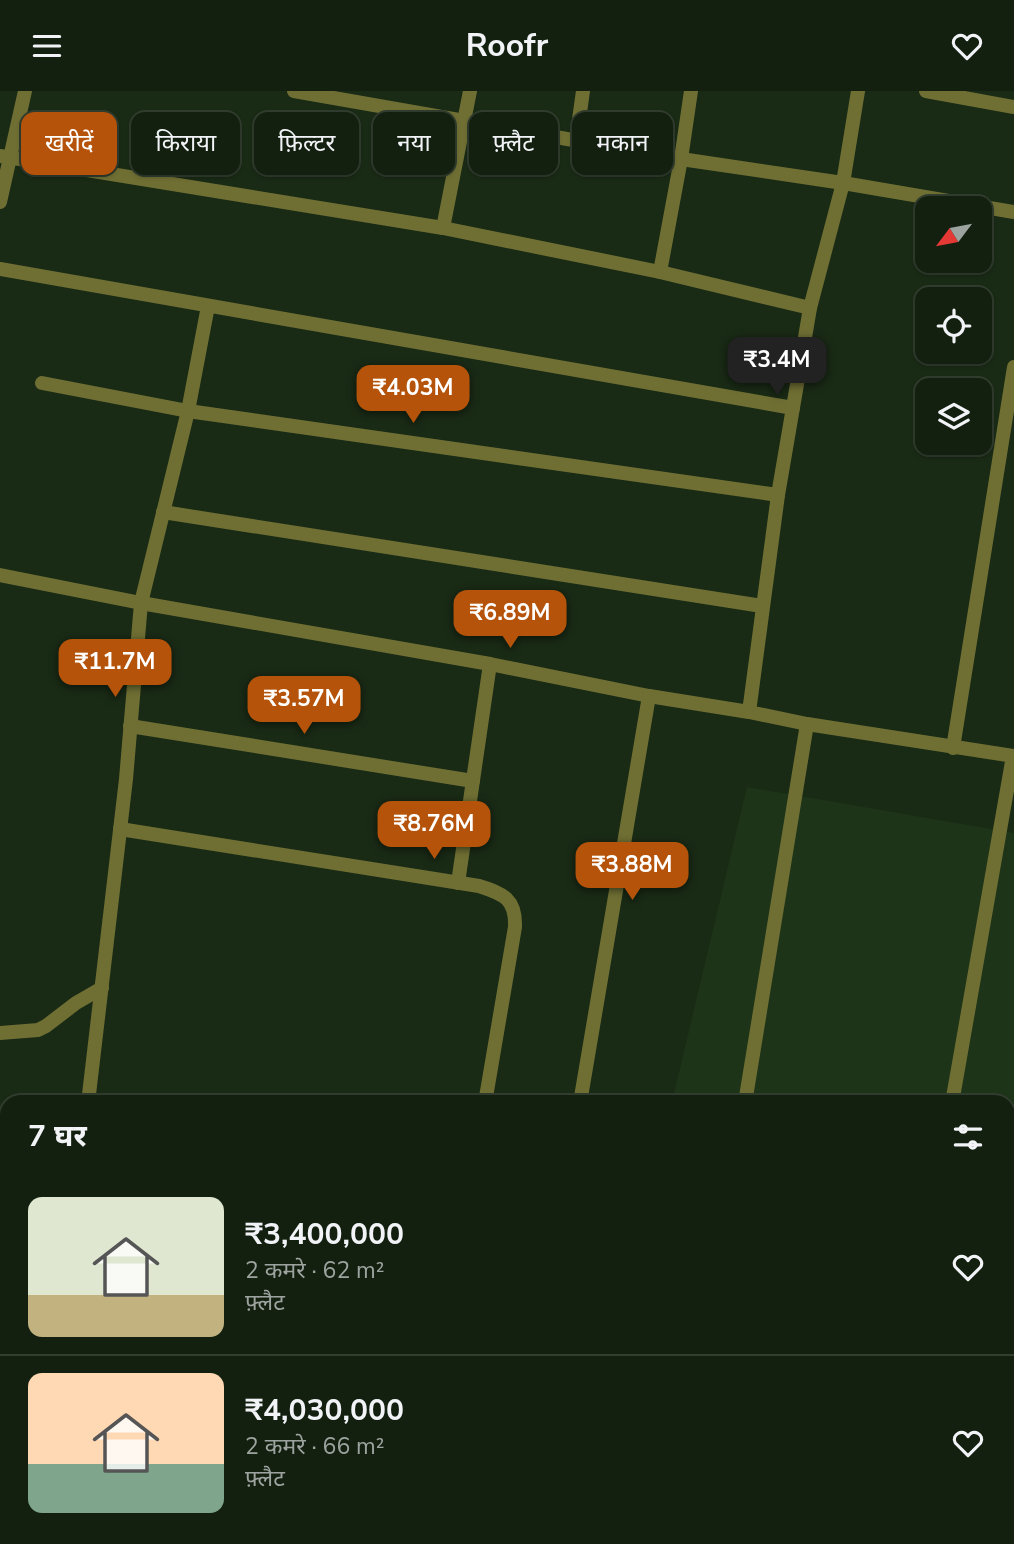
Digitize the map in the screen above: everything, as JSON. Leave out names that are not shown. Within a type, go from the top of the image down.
[{"type":"street","points":[[0,202],[5,157],[25,91]]},
{"type":"street","points":[[294,91],[572,140]]},
{"type":"street","points":[[443,227],[470,91]]},
{"type":"street","points":[[580,112],[583,91]]},
{"type":"street","points":[[660,272],[691,91]]},
{"type":"street","points":[[749,712],[778,495],[810,308],[843,183],[858,91]]},
{"type":"street","points":[[926,91],[1014,107]]},
{"type":"street","points":[[5,157],[443,227],[660,272],[810,308]]},
{"type":"street","points":[[673,158],[1014,212]]},
{"type":"street","points":[[0,269],[793,408]]},
{"type":"street","points":[[89,1095],[120,829],[141,603],[188,411],[208,306]]},
{"type":"street","points":[[953,748],[1014,367]]},
{"type":"street","points":[[43,383],[188,411],[778,495]]},
{"type":"street","points":[[163,512],[762,606]]},
{"type":"street","points":[[0,575],[141,603],[490,664],[649,696],[749,712],[807,725],[1013,756],[953,1095]]},
{"type":"street","points":[[458,883],[490,664]]},
{"type":"street","points":[[581,1095],[649,696]]},
{"type":"street","points":[[746,1095],[807,725]]},
{"type":"street","points":[[130,726],[473,781]]},
{"type":"street","points":[[120,829],[458,883],[496,891],[508,899],[516,913],[486,1095]]},
{"type":"street","points":[[0,1033],[38,1030],[102,988]]},
{"type":"shaded area","points":[[747,787],[1014,833],[1014,1095],[674,1095]]}]
